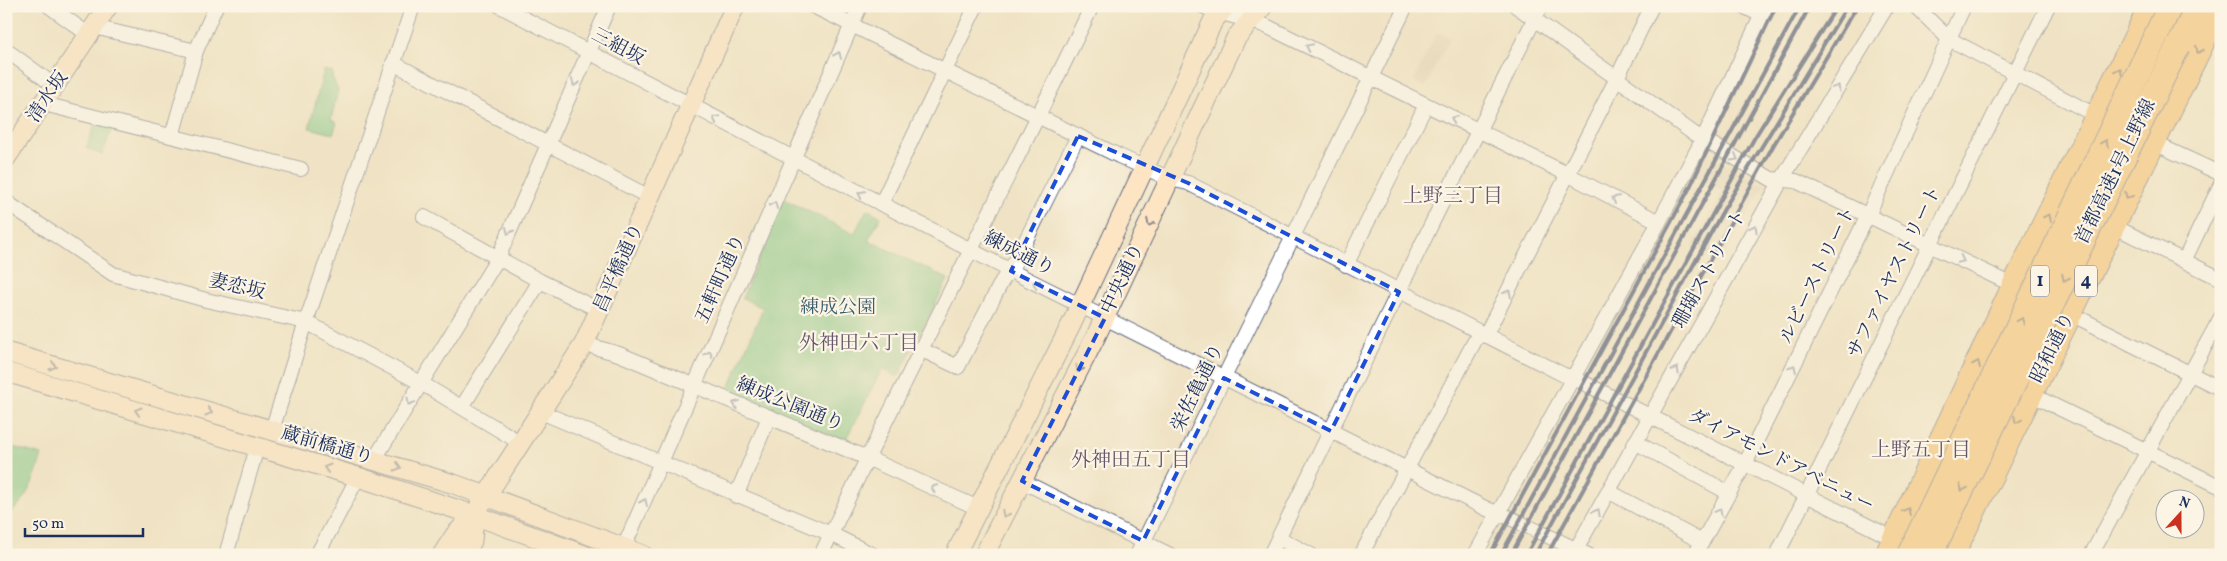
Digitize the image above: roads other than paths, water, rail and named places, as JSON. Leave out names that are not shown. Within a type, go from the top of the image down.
[{"type":"highway","points":[[1897,550],[2014,286],[2151,6]]},
{"type":"highway","name":"首都高速1号上野線","points":[[1897,550],[2170,6]]},
{"type":"highway","points":[[2178,46],[2179,38],[2192,6]]},
{"type":"highway","name":"首都高速1号上野線","points":[[1930,555],[2198,6]]},
{"type":"highway","name":"昭和通り","points":[[1952,555],[2220,6]]},
{"type":"main road","name":"清水坂","points":[[6,158],[12,137],[44,104],[108,6]]},
{"type":"main road","name":"昌平橋通り","points":[[442,555],[474,514],[584,344],[601,311],[735,6]]},
{"type":"main road","name":"中央通り","points":[[955,555],[1080,306],[1216,11]]},
{"type":"main road","name":"中央通り","points":[[984,555],[1105,318],[1236,38],[1256,13]]},
{"type":"main road","name":"蔵前橋通り","points":[[6,352],[374,460],[486,495],[643,555]]},
{"type":"main road","name":"蔵前橋通り","points":[[6,372],[358,477],[474,514],[584,555]]},
{"type":"main road","name":"昌平橋通り","points":[[463,555],[472,541],[474,514]]},
{"type":"street","points":[[50,6],[92,31],[196,51]]},
{"type":"street","points":[[172,136],[196,51],[216,6]]},
{"type":"street","points":[[272,430],[306,322],[413,6]]},
{"type":"street","name":"三組坂","points":[[500,6],[692,107]]},
{"type":"street","points":[[374,460],[498,258],[609,6]]},
{"type":"street","name":"ダイアモンドアベニュー","points":[[813,6],[1078,136],[1170,179],[1188,183],[1482,334],[1806,494],[1897,550]]},
{"type":"street","name":"五軒町通り","points":[[624,547],[860,6]]},
{"type":"street","points":[[881,204],[976,6]]},
{"type":"street","points":[[821,555],[920,349],[1039,116],[1092,6]]},
{"type":"street","name":"栄佐亀通り","points":[[1136,555],[1406,6]]},
{"type":"street","points":[[1516,6],[1616,80],[1698,136],[1771,179],[1796,181],[2070,313],[2221,389]]},
{"type":"street","points":[[1270,555],[1541,6]]},
{"type":"street","points":[[1361,555],[1567,174],[1652,6]]},
{"type":"street","points":[[1475,555],[1659,222],[1698,136],[1764,11],[1743,6]]},
{"type":"street","name":"珊瑚ストリート","points":[[1579,553],[1608,491],[1782,179],[1887,6]]},
{"type":"street","points":[[1915,6],[1949,39],[2097,116]]},
{"type":"street","name":"ルビーストリート","points":[[1695,555],[1745,464],[1868,215],[1964,6]]},
{"type":"street","name":"サファイヤストリート","points":[[1776,555],[2048,6]]},
{"type":"street","points":[[1216,11],[1256,13],[1372,77],[1478,132],[1567,174],[1659,222]]},
{"type":"street","points":[[6,50],[55,86]]},
{"type":"street","points":[[393,63],[651,198]]},
{"type":"street","points":[[44,104],[301,169]]},
{"type":"street","points":[[1346,265],[1426,105]]},
{"type":"street","name":"練成通り","points":[[692,107],[1080,306],[1579,553]]},
{"type":"street","points":[[920,349],[958,367],[1002,281],[1011,271],[1078,136]]},
{"type":"street","points":[[2154,143],[2221,174]]},
{"type":"street","points":[[2184,262],[2221,184]]},
{"type":"street","name":"妻恋坂","points":[[6,202],[113,274],[206,300],[306,322],[421,383],[521,443]]},
{"type":"street","points":[[424,217],[540,281],[601,311]]},
{"type":"street","points":[[2113,226],[2221,280]]},
{"type":"street","points":[[462,408],[540,281]]},
{"type":"street","points":[[2091,555],[2221,317]]},
{"type":"street","name":"練成公園通り","points":[[584,344],[619,354],[867,458],[978,508]]},
{"type":"street","points":[[2030,394],[2221,487]]},
{"type":"street","points":[[541,412],[736,496],[831,534],[873,555]]},
{"type":"street","points":[[736,496],[769,417]]},
{"type":"street","points":[[1635,442],[1729,493]]},
{"type":"street","points":[[226,555],[257,447]]},
{"type":"street","points":[[317,555],[358,477]]},
{"type":"street","points":[[1022,481],[1170,555]]},
{"type":"street","points":[[1608,491],[1702,542]]},
{"type":"street","points":[[1279,538],[1311,555]]},
{"type":"railway","points":[[1490,555],[1689,189],[1776,6]]},
{"type":"railway","points":[[1501,555],[1800,6]]},
{"type":"railway","points":[[1511,555],[1810,6]]},
{"type":"railway","points":[[1526,555],[1755,137],[1837,6]]},
{"type":"railway","points":[[1535,555],[1724,209],[1847,6]]},
{"type":"railway","points":[[1547,555],[1773,146],[1857,6]]},
{"type":"district","name":"上野三丁目","points":[[1453,197]]},
{"type":"district","name":"外神田六丁目","points":[[859,344]]},
{"type":"district","name":"上野五丁目","points":[[1921,451]]},
{"type":"district","name":"外神田五丁目","points":[[1131,461]]},
{"type":"park label","name":"練成公園","points":[[838,308]]}]
